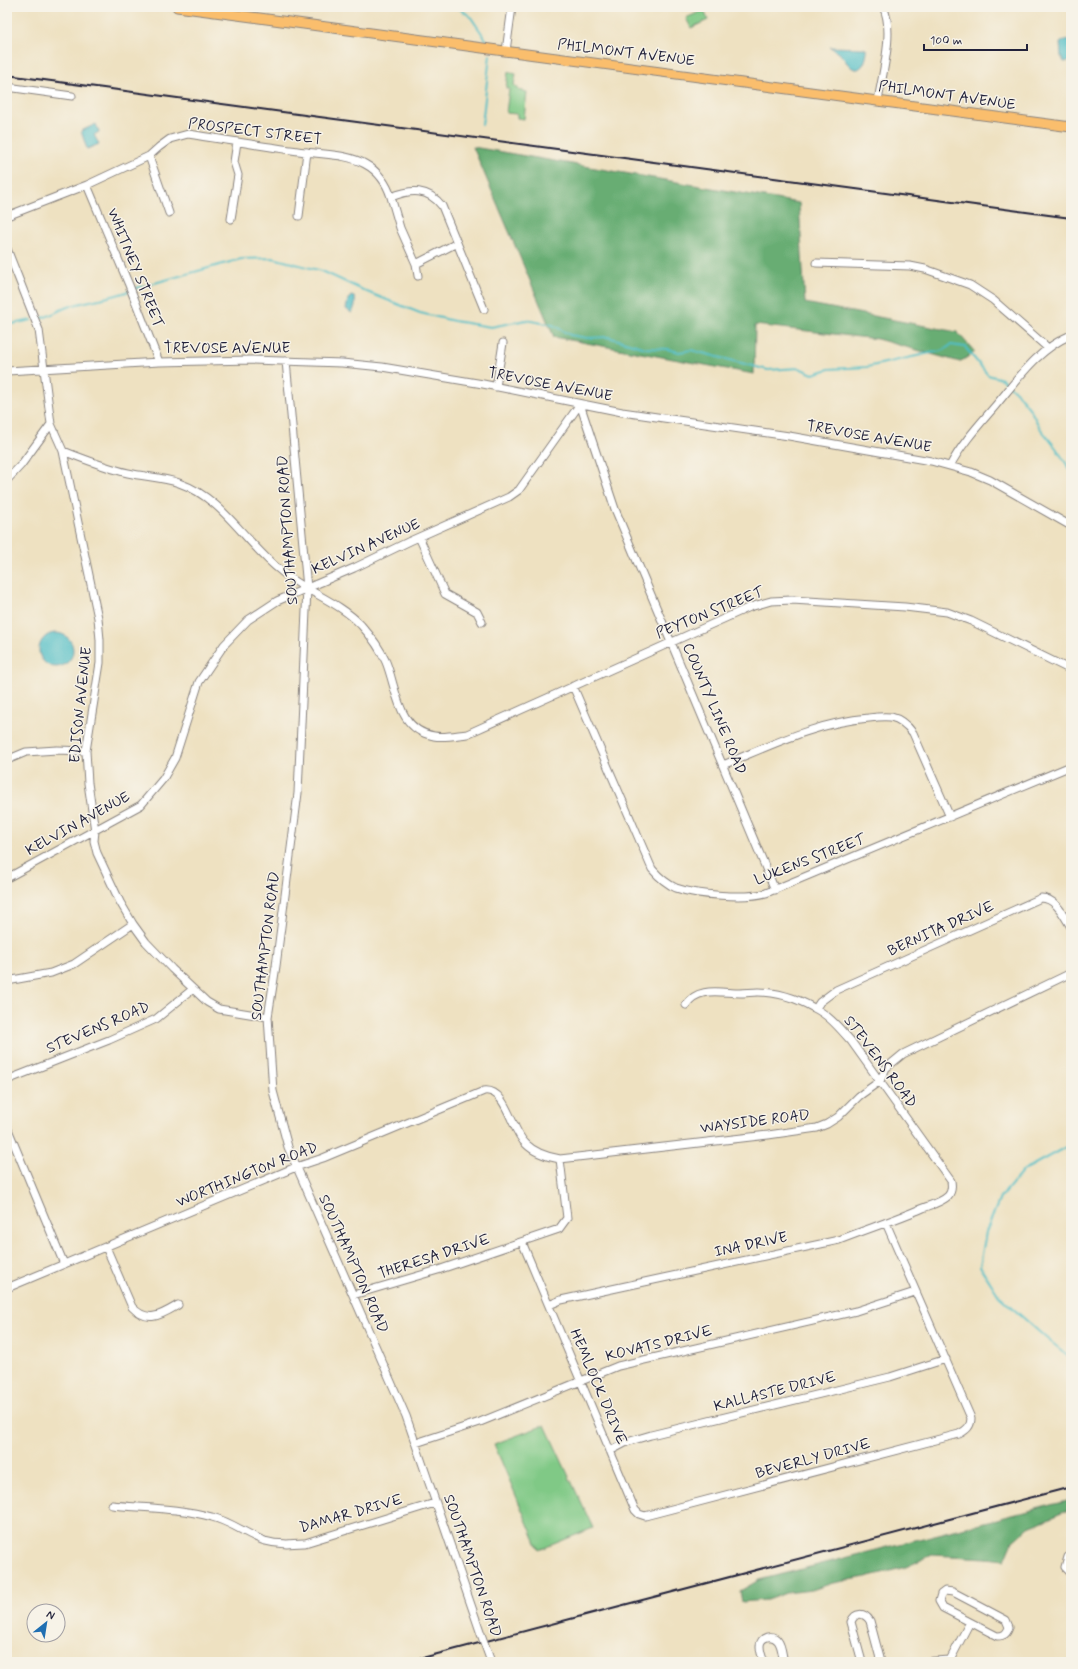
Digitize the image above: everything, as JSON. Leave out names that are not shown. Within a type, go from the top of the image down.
[{"type":"main road","name":"PHILMONT AVENUE","points":[[177,7],[1071,127]]},
{"type":"street","points":[[506,51],[512,7]]},
{"type":"street","points":[[878,101],[888,30],[887,15],[883,7]]},
{"type":"street","points":[[7,87],[72,96]]},
{"type":"street","name":"PROSPECT STREET","points":[[7,216],[87,185],[149,156],[170,139],[188,134],[349,157],[366,164],[373,169],[388,188],[400,228],[416,264],[418,276]]},
{"type":"street","points":[[231,219],[238,175],[234,162],[237,142]]},
{"type":"street","points":[[299,216],[307,152]]},
{"type":"street","points":[[149,156],[169,213]]},
{"type":"street","name":"WHITNEY STREET","points":[[87,185],[129,285],[159,362]]},
{"type":"street","points":[[391,197],[413,192],[424,193],[434,197],[442,206],[484,309]]},
{"type":"street","points":[[416,264],[457,244]]},
{"type":"street","name":"EDISON AVENUE","points":[[7,249],[38,326],[51,424],[63,451],[93,593],[100,640],[100,663],[86,751],[88,783],[95,831],[94,840],[97,852],[120,902],[133,924],[146,942],[193,989],[207,1002],[219,1009],[268,1017]]},
{"type":"street","points":[[816,263],[910,266],[925,269],[970,285],[992,300],[1048,348]]},
{"type":"street","points":[[950,466],[963,444],[1033,362],[1048,348],[1071,335]]},
{"type":"street","points":[[496,387],[503,343]]},
{"type":"street","name":"TREVOSE AVENUE","points":[[7,371],[159,362],[252,360],[382,367],[496,387],[622,412],[845,445],[931,461],[990,480],[1071,526]]},
{"type":"street","name":"SOUTHAMPTON ROAD","points":[[286,361],[307,588],[298,793],[268,1017],[273,1091],[288,1147],[296,1167],[397,1396],[416,1443],[435,1503],[490,1660]]},
{"type":"street","name":"KELVIN AVENUE","points":[[7,878],[141,805],[163,779],[175,758],[198,682],[224,645],[248,620],[277,601],[354,568],[509,497],[519,490],[580,404]]},
{"type":"street","name":"COUNTY LINE ROAD","points":[[580,404],[615,509],[775,890]]},
{"type":"street","points":[[7,480],[21,465],[51,424]]},
{"type":"street","points":[[63,451],[113,470],[173,481],[196,491],[220,509],[280,571],[307,588]]},
{"type":"street","points":[[419,537],[445,594],[476,612],[482,622]]},
{"type":"street","name":"PEYTON STREET","points":[[307,588],[346,611],[370,635],[386,662],[400,708],[407,719],[425,734],[435,736],[467,734],[750,607],[778,600],[905,607],[940,611],[960,616],[1071,670]]},
{"type":"street","name":"LUKENS STREET","points":[[574,686],[645,856],[657,875],[675,887],[689,891],[757,896],[775,890],[1071,766]]},
{"type":"street","points":[[723,765],[796,735],[826,725],[863,718],[892,717],[904,723],[913,733],[950,817]]},
{"type":"street","points":[[7,760],[26,752],[56,750],[86,751]]},
{"type":"street","name":"BERNITA DRIVE","points":[[816,1008],[820,1002],[836,990],[1041,898],[1050,899],[1071,927]]},
{"type":"street","points":[[7,981],[51,973],[74,964],[133,924]]},
{"type":"street","name":"WAYSIDE ROAD","points":[[560,1159],[817,1128],[838,1117],[859,1096],[880,1081],[886,1068],[903,1054],[1071,973]]},
{"type":"street","name":"STEVENS ROAD","points":[[7,1080],[156,1019],[193,989]]},
{"type":"street","name":"STEVENS ROAD","points":[[686,1005],[693,996],[706,992],[759,992],[793,999],[816,1008],[846,1036],[880,1081],[951,1182],[951,1191]]},
{"type":"street","name":"WORTHINGTON ROAD","points":[[7,1288],[296,1167],[323,1158],[479,1093],[490,1090],[502,1099],[519,1137],[525,1144],[542,1154],[560,1159]]},
{"type":"street","points":[[7,1127],[64,1264]]},
{"type":"street","name":"THERESA DRIVE","points":[[353,1295],[438,1270],[559,1229],[566,1222],[567,1218],[560,1159]]},
{"type":"street","name":"INA DRIVE","points":[[549,1305],[561,1300],[839,1240],[871,1227],[886,1223],[944,1199],[951,1191]]},
{"type":"street","points":[[886,1223],[915,1292],[946,1359]]},
{"type":"street","name":"HEMLOCK DRIVE","points":[[522,1242],[635,1510],[639,1514],[645,1516],[668,1510]]},
{"type":"street","points":[[106,1247],[132,1307],[138,1313],[150,1317],[158,1316],[178,1305]]},
{"type":"street","name":"KOVATS DRIVE","points":[[416,1443],[480,1422],[618,1366],[856,1311],[915,1292]]},
{"type":"street","name":"BEVERLY DRIVE","points":[[668,1510],[964,1432],[970,1426],[971,1418],[946,1359]]},
{"type":"street","name":"KALLASTE DRIVE","points":[[610,1451],[627,1442],[651,1435],[890,1377],[946,1359]]},
{"type":"street","name":"DAMAR DRIVE","points":[[112,1505],[195,1513],[212,1517],[233,1525],[264,1540],[290,1544],[305,1543],[435,1503]]},
{"type":"street","points":[[1069,1572],[1065,1567],[1068,1557],[1071,1555]]},
{"type":"street","points":[[945,1591],[953,1592],[1006,1620],[1009,1627],[1006,1634],[997,1636],[970,1622],[944,1608],[939,1601],[941,1594],[945,1591]]},
{"type":"street","points":[[862,1662],[851,1622],[857,1614],[862,1614],[870,1621],[881,1662]]},
{"type":"street","points":[[922,1662],[951,1661],[970,1622]]},
{"type":"street","points":[[764,1662],[760,1650],[760,1643],[768,1636],[776,1638],[779,1642],[784,1662]]},
{"type":"street","points":[[673,1662],[683,1662]]},
{"type":"green space","points":[[704,10],[708,20],[691,28],[686,18]]},
{"type":"green space","points":[[508,72],[516,74],[514,85],[518,88],[518,90],[527,92],[524,119],[517,118],[517,114],[506,113],[509,89],[506,88]]},
{"type":"green space","points":[[473,147],[799,203],[805,303],[957,332],[975,352],[960,362],[877,339],[755,325],[754,374],[554,337]]},
{"type":"green space","points":[[545,1425],[593,1528],[539,1550],[494,1444]]},
{"type":"green space","points":[[1071,1500],[1071,1509],[1029,1527],[1013,1541],[1005,1560],[932,1555],[906,1567],[866,1577],[833,1583],[812,1590],[786,1593],[767,1600],[742,1602],[740,1591],[759,1580]]},
{"type":"water","points":[[1071,39],[1071,61],[1064,62],[1061,56],[1060,43],[1064,40]]},
{"type":"water","points":[[830,47],[864,48],[867,50],[865,61],[861,67],[855,69],[850,66],[839,53]]},
{"type":"water","points":[[96,124],[99,132],[94,135],[99,144],[87,149],[81,131]]},
{"type":"water","points":[[351,296],[354,297],[355,301],[352,313],[346,309],[348,299]]},
{"type":"water","points":[[59,633],[68,638],[72,643],[72,657],[68,662],[63,666],[53,667],[49,666],[40,657],[39,647],[40,643],[49,634]]},
{"type":"waterway","points":[[457,7],[470,16],[487,41]]},
{"type":"waterway","points":[[482,125],[490,55]]},
{"type":"waterway","points":[[133,289],[241,259],[273,258],[322,271],[367,292],[420,313],[454,321],[491,327],[526,320],[553,325],[570,335],[587,338],[608,337],[646,348],[667,349],[679,352],[691,350],[768,370],[799,368],[813,374],[829,369],[867,367],[942,351],[951,345],[965,347],[988,375],[1002,379],[1017,393],[1030,409],[1040,428],[1056,448],[1071,471]]},
{"type":"waterway","points":[[37,319],[73,305],[114,296],[129,291]]},
{"type":"waterway","points":[[7,325],[32,320]]},
{"type":"waterway","points":[[1071,1145],[1024,1170],[1000,1198],[986,1232],[980,1266],[999,1296],[1071,1358]]},
{"type":"railway","points":[[7,75],[1071,218]]},
{"type":"railway","points":[[407,1662],[1071,1487]]}]
